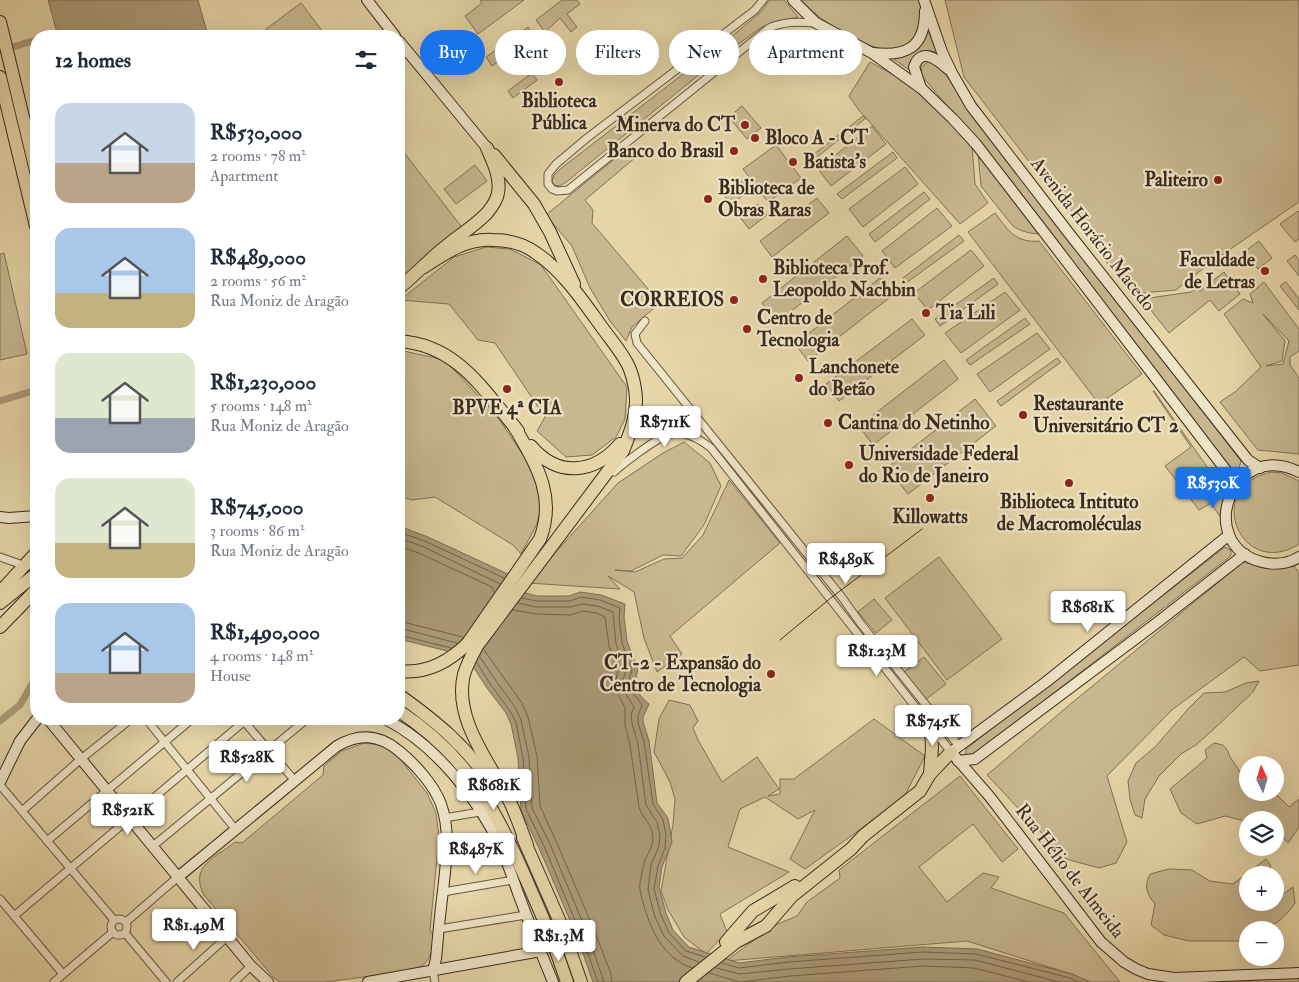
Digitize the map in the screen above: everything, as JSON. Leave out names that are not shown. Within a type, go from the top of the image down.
[{"type":"highway","points":[[0,22],[30,146]]},
{"type":"highway","points":[[0,77],[30,201]]},
{"type":"highway","points":[[405,283],[443,248],[487,213],[496,201],[499,191],[498,181],[496,170],[487,148]]},
{"type":"highway","points":[[487,148],[534,204],[550,232],[581,298]]},
{"type":"highway","points":[[405,671],[416,672],[435,666],[468,643],[538,554],[586,502],[623,452],[636,411],[635,390],[629,368],[621,352],[581,298],[545,259],[522,245],[492,239],[467,244],[446,252],[424,267]]},
{"type":"highway","points":[[405,342],[422,345],[452,358],[476,380],[542,458],[558,466],[572,469],[600,462],[609,456],[630,432]]},
{"type":"highway","points":[[514,426],[537,467],[544,486],[546,505],[544,527],[538,554],[477,646],[465,673],[463,693],[466,714],[473,734],[510,801],[560,922],[581,982]]},
{"type":"highway","points":[[0,592],[30,560]]},
{"type":"highway","points":[[0,603],[30,579]]},
{"type":"highway","points":[[0,628],[30,596]]},
{"type":"highway","points":[[0,628],[30,605]]},
{"type":"highway","points":[[405,699],[446,730],[483,771],[506,805],[527,845]]},
{"type":"highway","points":[[405,716],[436,739],[454,756],[494,811],[543,917],[567,982]]},
{"type":"highway","points":[[676,982],[733,936],[753,911],[788,891],[851,849],[863,836],[913,797],[924,786],[930,774],[931,728]]},
{"type":"highway","points":[[930,774],[956,753]]},
{"type":"highway","points":[[686,982],[736,942],[766,926],[788,900],[816,872]]},
{"type":"street","points":[[367,0],[390,30]]},
{"type":"street","points":[[763,0],[755,10],[587,138],[556,164],[548,174],[547,182],[550,187],[557,191],[568,190],[769,28],[794,21],[816,23]]},
{"type":"street","name":"Avenida Horácio Macedo","points":[[793,0],[816,23],[872,53],[922,89],[976,144],[1228,473],[1233,487]]},
{"type":"street","points":[[872,53],[896,54],[908,50],[916,44],[925,24],[925,2]]},
{"type":"street","name":"Avenida Horácio Macedo","points":[[925,2],[942,52],[971,106],[1248,460],[1260,468]]},
{"type":"street","points":[[405,48],[487,148]]},
{"type":"street","points":[[922,89],[914,67],[919,59],[924,56],[934,57],[952,73]]},
{"type":"street","points":[[645,321],[635,334],[637,343],[831,583],[956,753]]},
{"type":"street","points":[[586,502],[617,468],[664,436],[680,433],[693,436],[717,454],[931,728],[956,753],[975,759]]},
{"type":"street","points":[[1298,561],[1269,564],[1245,554],[1237,547],[1229,535],[1225,511],[1233,487],[1246,475],[1260,468],[1275,465],[1299,472]]},
{"type":"street","points":[[0,517],[30,517]]},
{"type":"street","points":[[956,753],[1229,535]]},
{"type":"street","points":[[0,586],[30,552]]},
{"type":"street","points":[[975,759],[1154,625],[1245,554]]},
{"type":"street","points":[[0,557],[20,564]]},
{"type":"street","points":[[32,725],[20,741],[0,783],[22,812],[114,920]]},
{"type":"street","points":[[53,725],[251,966],[268,982]]},
{"type":"street","points":[[22,812],[81,759],[124,725]]},
{"type":"street","points":[[151,725],[236,830]]},
{"type":"street","points":[[47,841],[185,725]]},
{"type":"street","points":[[14,916],[239,725]]},
{"type":"street","points":[[249,725],[295,781]]},
{"type":"street","points":[[153,846],[300,725]]},
{"type":"street","points":[[394,725],[417,739],[433,753],[480,812],[498,843],[553,982]]},
{"type":"street","points":[[126,922],[330,751],[348,739],[374,738],[390,744],[419,772],[435,792],[441,805],[447,852],[436,959],[433,970],[435,982]]},
{"type":"street","name":"Rua Hélio de Almeida","points":[[956,753],[1101,942],[1124,962],[1148,974],[1174,978],[1299,973]]},
{"type":"street","points":[[974,777],[975,759]]},
{"type":"street","points":[[444,818],[480,812]]},
{"type":"street","points":[[447,852],[498,843]]},
{"type":"street","points":[[442,892],[513,880]]},
{"type":"street","points":[[0,899],[64,974]]},
{"type":"street","points":[[439,929],[526,915]]},
{"type":"street","points":[[114,920],[121,919],[126,922]]},
{"type":"street","points":[[113,932],[111,925],[114,920]]},
{"type":"street","points":[[124,933],[127,929],[126,922]]},
{"type":"street","points":[[54,982],[113,932]]},
{"type":"street","points":[[113,932],[118,934],[124,933]]},
{"type":"street","points":[[124,933],[166,982]]},
{"type":"street","points":[[177,982],[227,936]]},
{"type":"street","points":[[368,982],[541,951]]},
{"type":"street","points":[[234,982],[251,966]]},
{"type":"shaded area","points":[[480,0],[524,0],[483,30],[475,30],[465,16],[482,3]]},
{"type":"shaded area","points":[[562,0],[577,0],[580,4],[567,14],[577,27],[571,32],[560,18],[547,30],[544,30],[536,20]]},
{"type":"shaded area","points":[[769,0],[784,0],[798,17],[762,27],[758,30],[749,30],[749,36],[739,44],[739,30],[762,11]]},
{"type":"shaded area","points":[[801,0],[920,0],[921,23],[915,39],[911,43],[901,49],[890,50],[876,48],[862,42],[862,30],[839,30]]},
{"type":"shaded area","points":[[945,0],[1299,0],[1299,202],[1213,261],[1176,290],[1131,294],[964,77]]},
{"type":"shaded area","points":[[301,3],[321,30],[266,30]]},
{"type":"shaded area","points":[[928,31],[937,53],[932,51],[922,52],[912,72],[892,58],[904,56],[914,50],[922,42]]},
{"type":"shaded area","points":[[495,51],[495,64],[492,66],[486,57]]},
{"type":"shaded area","points":[[929,61],[938,64],[994,143],[1241,461],[1239,468],[1230,467],[984,149],[922,76],[921,67]]},
{"type":"shaded area","points":[[870,62],[905,81],[944,115],[972,146],[975,184],[988,203],[960,224],[858,109],[849,96]]},
{"type":"shaded area","points":[[529,75],[533,75],[537,80],[513,98],[508,91]]},
{"type":"shaded area","points":[[682,75],[699,75],[559,186],[554,185],[552,181],[554,175]]},
{"type":"shaded area","points":[[742,106],[761,128],[747,139],[729,117]]},
{"type":"shaded area","points":[[863,116],[866,118],[812,161],[809,158]]},
{"type":"shaded area","points":[[872,126],[886,144],[831,186],[818,169]]},
{"type":"shaded area","points":[[776,145],[801,178],[768,202],[743,169]]},
{"type":"shaded area","points":[[629,147],[636,157],[585,200],[593,210],[592,223],[660,303],[632,327],[626,341],[610,321],[590,288],[572,246],[546,215]]},
{"type":"shaded area","points":[[893,152],[897,158],[842,199],[837,194]]},
{"type":"shaded area","points":[[978,153],[1043,234],[1026,232],[1012,225],[981,186]]},
{"type":"shaded area","points":[[405,154],[464,230],[405,276]]},
{"type":"shaded area","points":[[475,165],[487,181],[456,204],[444,189]]},
{"type":"shaded area","points":[[905,167],[918,184],[863,227],[849,209]]},
{"type":"shaded area","points":[[742,181],[749,191],[731,204],[724,195]]},
{"type":"shaded area","points":[[924,192],[930,199],[875,242],[869,234]]},
{"type":"shaded area","points":[[817,198],[829,213],[772,257],[760,241]]},
{"type":"shaded area","points":[[758,204],[767,215],[749,229],[740,217]]},
{"type":"shaded area","points":[[937,208],[952,226],[895,268],[882,251]]},
{"type":"shaded area","points":[[1298,211],[1299,239],[1295,242],[1280,224]]},
{"type":"shaded area","points":[[995,213],[1008,230],[1018,238],[1039,241],[1142,374],[1099,404],[968,232]]},
{"type":"shaded area","points":[[959,235],[964,241],[906,283],[903,278]]},
{"type":"shaded area","points":[[847,236],[863,256],[777,322],[762,303]]},
{"type":"shaded area","points":[[1259,241],[1272,258],[1258,269],[1244,252]]},
{"type":"shaded area","points":[[486,247],[510,249],[541,265],[627,387],[625,419],[616,437],[592,455],[566,457],[537,431],[545,417],[495,343],[478,340],[449,304],[405,300],[405,296],[454,257]]},
{"type":"shaded area","points":[[971,250],[984,266],[928,310],[914,293]]},
{"type":"shaded area","points":[[4,253],[27,354],[0,360],[0,254]]},
{"type":"shaded area","points":[[1295,255],[1299,260],[1299,276],[1287,261]]},
{"type":"shaded area","points":[[1224,272],[1240,294],[1219,311],[1210,300],[1169,333],[1142,299],[1191,292],[1197,287],[1200,291]]},
{"type":"shaded area","points":[[880,278],[893,295],[808,361],[795,344]]},
{"type":"shaded area","points":[[994,278],[998,284],[940,326],[935,319]]},
{"type":"shaded area","points":[[1264,282],[1299,329],[1299,351],[1290,357],[1290,365],[1299,378],[1299,454],[1258,450],[1220,402],[1235,392],[1261,367],[1224,314],[1243,299],[1253,303],[1250,294]],"holes":[[[1263,314],[1289,341],[1283,364],[1266,366],[1282,361],[1285,341]]]},
{"type":"shaded area","points":[[1286,282],[1299,299],[1299,310],[1280,286]]},
{"type":"shaded area","points":[[1005,292],[1020,310],[961,353],[945,333]]},
{"type":"shaded area","points":[[1025,318],[1030,324],[970,365],[966,360]]},
{"type":"shaded area","points":[[912,319],[925,335],[839,401],[826,384]]},
{"type":"shaded area","points":[[1037,333],[1050,349],[990,392],[977,374]]},
{"type":"shaded area","points":[[405,351],[445,360],[497,416],[537,476],[542,501],[537,524],[521,554],[513,545],[435,497],[412,500],[405,498]]},
{"type":"shaded area","points":[[1057,358],[1061,362],[1001,406],[997,401]]},
{"type":"shaded area","points":[[944,360],[958,379],[873,445],[859,426]]},
{"type":"shaded area","points":[[1153,391],[1217,481],[1225,476],[1223,521],[1211,503],[1199,510],[1165,466],[1191,447]]},
{"type":"shaded area","points":[[975,399],[996,426],[908,494],[887,468]]},
{"type":"shaded area","points":[[684,442],[710,463],[721,486],[704,525],[681,556],[663,555],[631,571],[615,570],[635,572],[664,559],[682,558],[703,535],[729,480],[780,543],[670,636],[682,654],[657,672],[644,638],[634,592],[608,576],[620,589],[528,583],[618,483],[663,453]]},
{"type":"shaded area","points":[[1272,472],[1282,473],[1299,481],[1299,544],[1278,552],[1260,550],[1246,541],[1237,527],[1234,511],[1238,494],[1250,481]]},
{"type":"shaded area","points":[[1225,547],[1231,550],[1231,555],[1227,559],[971,757],[966,754],[966,749]]},
{"type":"shaded area","points":[[939,557],[1002,639],[947,680],[885,598]]},
{"type":"shaded area","points":[[1243,562],[1264,568],[1294,566],[1299,573],[1299,665],[1260,671],[1244,657],[1173,709],[1107,776],[1127,842],[1116,863],[1099,868],[1066,859],[987,775]]},
{"type":"shaded area","points":[[874,599],[892,620],[876,633],[858,612]]},
{"type":"shaded area","points":[[924,657],[946,684],[925,700],[904,672]]},
{"type":"shaded area","points":[[1259,681],[1253,692],[1196,745],[1181,754],[1159,776],[1145,799],[1142,818],[1135,815],[1130,799],[1128,781],[1136,763],[1155,747],[1204,693],[1225,692],[1246,683]]},
{"type":"shaded area","points":[[669,700],[690,705],[698,721],[693,728],[722,782],[757,757],[779,789],[768,796],[780,794],[780,779],[794,779],[874,719],[925,756],[905,795],[805,869],[790,859],[815,810],[798,819],[765,797],[740,809],[728,847],[789,872],[720,914],[727,932],[706,954],[684,937],[668,910],[661,891],[673,824],[675,799],[670,782],[654,752],[659,719]]},
{"type":"shaded area","points":[[364,743],[382,745],[396,754],[427,793],[436,813],[439,837],[430,930],[434,936],[431,954],[422,966],[410,971],[325,982],[280,982],[274,978],[204,895],[200,885],[202,870],[212,858],[235,842],[242,843],[323,775],[324,766],[342,751]]},
{"type":"shaded area","points":[[1214,743],[1223,745],[1228,751],[1239,770],[1239,801],[1283,801],[1289,807],[1299,799],[1299,827],[1288,843],[1284,838],[1284,811],[1239,811],[1239,820],[1225,816],[1197,824],[1181,813],[1170,789],[1207,758],[1205,750]]},
{"type":"shaded area","points":[[960,776],[1018,849],[1002,862],[973,824],[919,867],[947,902],[983,873],[999,877],[991,888],[1064,913],[1120,982],[1091,982],[967,941],[726,961],[773,926],[797,916],[807,902],[840,878],[839,870]]},
{"type":"shaded area","points":[[1266,859],[1271,866],[1257,866]]},
{"type":"shaded area","points":[[1169,869],[1192,870],[1210,881],[1233,884],[1239,879],[1239,911],[1284,911],[1284,894],[1293,887],[1295,903],[1279,921],[1239,921],[1239,941],[1189,941],[1164,935],[1151,925],[1155,904],[1147,889],[1150,874]]},
{"type":"shaded area","points":[[1299,976],[1299,982],[1212,982],[1211,980]]},
{"type":"water","points":[[48,0],[198,0],[206,30],[56,30]]},
{"type":"water","points":[[405,528],[510,575],[521,592],[537,596],[569,596],[580,592],[601,595],[625,604],[624,617],[627,641],[638,670],[635,685],[638,692],[649,704],[643,717],[643,722],[649,741],[657,803],[668,818],[672,842],[662,867],[659,887],[673,930],[689,947],[739,963],[788,957],[923,947],[977,949],[1072,974],[1090,982],[593,982],[578,939],[521,811],[518,758],[511,724],[506,713],[472,665],[464,658],[447,651],[405,640]]},
{"type":"waterway","points":[[0,51],[30,42]]},
{"type":"waterway","points":[[0,401],[30,392]]},
{"type":"waterway","points":[[0,721],[20,705],[30,688]]},
{"type":"tram line","points":[[780,640],[832,597],[922,529]]},
{"type":"place","name":"Biblioteca Pública","points":[[559,82]]},
{"type":"place","name":"Minerva do CT","points":[[745,125]]},
{"type":"place","name":"Bloco A - CT","points":[[755,138]]},
{"type":"place","name":"Banco do Brasil","points":[[734,151]]},
{"type":"place","name":"Batista's","points":[[793,162]]},
{"type":"place","name":"Paliteiro","points":[[1218,180]]},
{"type":"place","name":"Biblioteca de Obras Raras","points":[[708,199]]},
{"type":"place","name":"Faculdade de Letras","points":[[1265,271]]},
{"type":"place","name":"Biblioteca Prof. Leopoldo Nachbin","points":[[763,279]]},
{"type":"place","name":"CORREIOS","points":[[734,300]]},
{"type":"place","name":"Tia Lili","points":[[926,313]]},
{"type":"place","name":"Centro de Tecnologia","points":[[747,329]]},
{"type":"place","name":"Lanchonete do Betão","points":[[799,378]]},
{"type":"place","name":"BPVE 4ª CIA","points":[[507,389]]},
{"type":"place","name":"Restaurante Universitário CT 2","points":[[1023,415]]},
{"type":"place","name":"Cantina do Netinho","points":[[828,423]]},
{"type":"place","name":"Universidade Federal do Rio de Janeiro","points":[[849,465]]},
{"type":"place","name":"Biblioteca Intituto de Macromoléculas","points":[[1069,483]]},
{"type":"place","name":"Killowatts","points":[[930,498]]},
{"type":"place","name":"CT-2 - Expansão do Centro de Tecnologia","points":[[771,674]]}]
